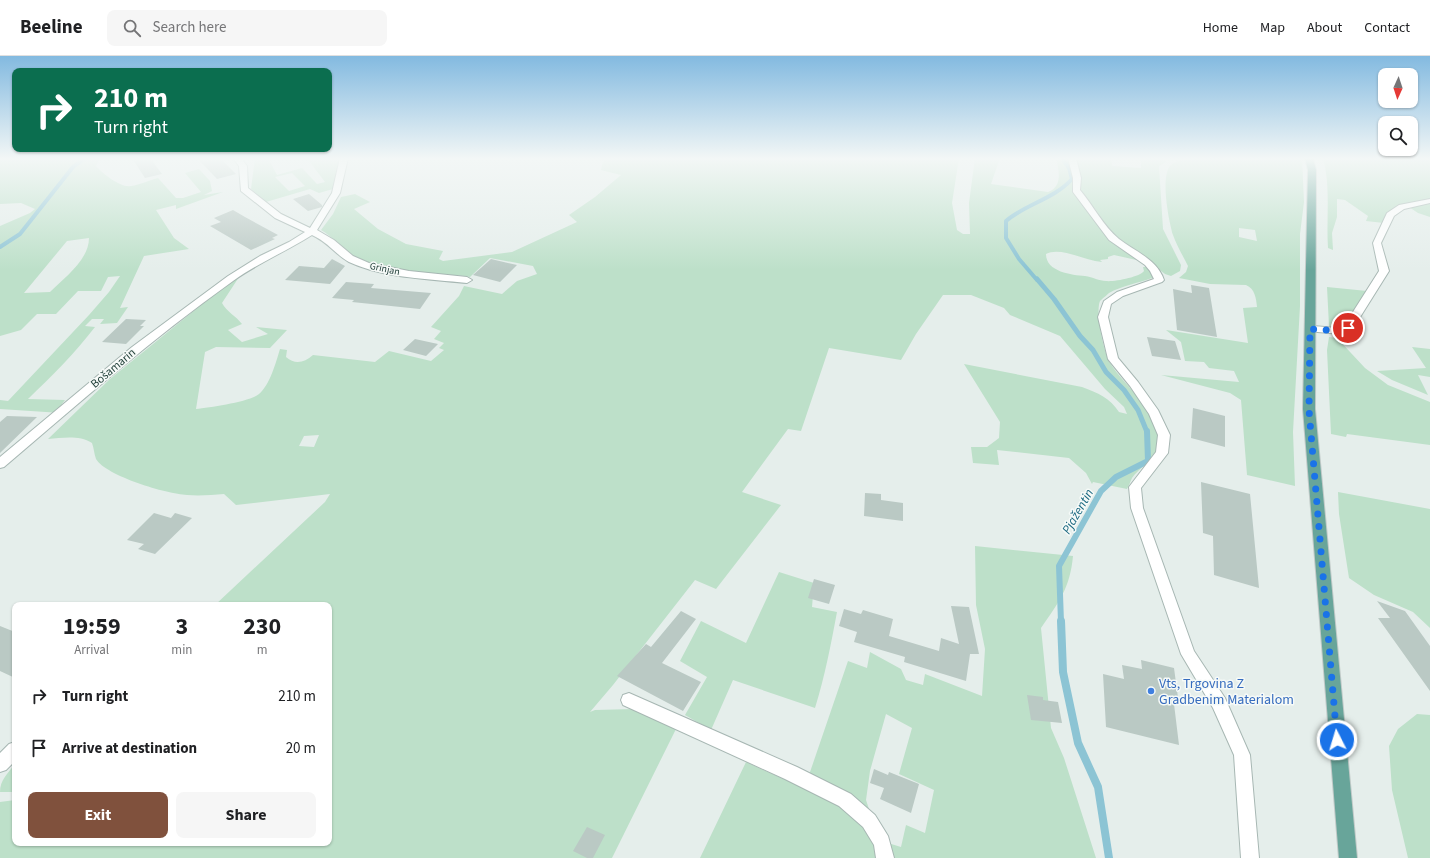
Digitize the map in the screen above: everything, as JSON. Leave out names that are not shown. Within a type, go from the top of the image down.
[{"type":"main road","points":[[1312,195],[1309,410],[1349,857]]},
{"type":"street","name":"Grinjan","points":[[254,195],[283,219],[328,239],[340,252],[354,260],[390,270],[467,280]]},
{"type":"street","points":[[312,231],[334,195]]},
{"type":"street","points":[[1080,195],[1115,240],[1150,266],[1158,275],[1158,280],[1120,294],[1107,303],[1103,317],[1113,359],[1134,384],[1154,413],[1164,435],[1162,453],[1135,487],[1137,508],[1188,654],[1220,703],[1242,756],[1250,858]]},
{"type":"street","points":[[1310,329],[1341,331],[1348,328],[1384,271],[1377,243],[1380,232],[1388,222],[1390,215],[1402,207],[1430,201]]},
{"type":"street","name":"Bošamarin","points":[[0,464],[136,349],[231,278],[263,258],[292,244],[312,231]]},
{"type":"street","points":[[629,700],[791,773],[845,800],[869,821],[882,842],[885,858]]},
{"type":"street","points":[[0,764],[12,753]]},
{"type":"green space","points":[[0,195],[174,195],[176,198],[183,198],[191,195],[214,195],[176,209],[176,205],[156,210],[174,238],[189,249],[144,256],[120,308],[128,307],[117,323],[100,324],[104,319],[92,319],[85,326],[95,327],[87,337],[63,364],[28,399],[65,400],[62,404],[64,409],[61,413],[0,409],[0,400],[8,401],[89,315],[109,292],[120,276],[108,277],[101,291],[78,291],[56,314],[37,314],[21,330],[0,336],[0,226],[30,213],[35,209],[21,203],[0,204]],"holes":[[[89,238],[85,254],[75,268],[50,292],[24,293],[67,241]]]},
{"type":"green space","points":[[258,195],[288,195],[266,202]]},
{"type":"green space","points":[[358,195],[370,202],[354,209],[378,229],[406,244],[443,251],[439,259],[443,261],[512,252],[577,222],[569,215],[597,195],[953,195],[952,203],[957,230],[963,234],[970,234],[970,195],[1075,195],[1088,208],[1097,222],[1141,261],[1114,255],[1108,257],[1108,259],[1100,260],[1102,262],[1066,253],[1052,252],[1046,254],[1050,265],[1055,269],[1073,275],[1103,281],[1115,281],[1138,275],[1144,271],[1143,267],[1148,267],[1154,274],[1152,278],[1119,288],[1109,293],[1100,301],[1099,323],[1110,363],[1149,411],[1158,433],[1157,450],[1151,459],[1135,474],[1127,489],[1093,482],[1092,484],[1086,473],[1069,458],[997,450],[999,465],[973,463],[971,447],[987,447],[999,438],[1000,422],[964,364],[1082,387],[1103,396],[1112,403],[1119,412],[1127,414],[1124,407],[1105,389],[1060,336],[1010,315],[1004,308],[971,295],[943,295],[916,334],[901,360],[829,348],[801,431],[788,429],[742,492],[781,505],[716,589],[695,580],[590,712],[595,710],[634,709],[676,729],[612,858],[0,858],[0,802],[12,800],[12,846],[332,846],[332,602],[218,602],[325,502],[330,494],[236,505],[224,494],[178,494],[152,488],[112,472],[96,459],[92,443],[87,440],[71,438],[48,439],[110,379],[241,274],[222,303],[226,309],[242,324],[228,330],[242,342],[268,334],[256,327],[287,330],[270,348],[216,347],[205,352],[196,409],[239,402],[259,394],[269,379],[280,349],[287,350],[286,357],[289,360],[296,362],[306,360],[313,355],[375,362],[389,351],[431,361],[444,350],[439,348],[444,343],[434,339],[441,331],[431,327],[459,296],[464,286],[502,294],[517,281],[537,274],[533,266],[490,258],[470,277],[385,267],[360,259],[321,230],[333,214],[341,197]],"holes":[[[319,435],[314,447],[299,446],[304,436]]]},
{"type":"green space","points":[[1084,195],[1161,195],[1163,229],[1181,265],[1180,271],[1171,276],[1165,274],[1115,236],[1107,228],[1096,210]]},
{"type":"green space","points":[[1166,195],[1304,195],[1300,234],[1300,306],[1293,432],[1295,486],[1247,475],[1241,400],[1230,393],[1161,375],[1239,382],[1234,371],[1209,368],[1204,362],[1185,361],[1181,342],[1166,330],[1248,343],[1243,308],[1257,307],[1253,291],[1246,285],[1210,284],[1179,278],[1186,272],[1188,266],[1176,243],[1171,229]],"holes":[[[1239,228],[1255,230],[1257,241],[1239,237]]]},
{"type":"green space","points":[[1328,195],[1430,195],[1430,199],[1397,206],[1388,215],[1384,223],[1366,221],[1368,216],[1345,200],[1337,199],[1337,217],[1332,233],[1333,250],[1328,248]]},
{"type":"green space","points":[[1430,203],[1430,217],[1418,213],[1409,207]]},
{"type":"green space","points":[[1327,287],[1367,291],[1344,327],[1330,328],[1329,326]]},
{"type":"green space","points":[[1329,337],[1337,338],[1365,368],[1388,385],[1430,402],[1430,445],[1347,434],[1346,437],[1331,434],[1327,350]]},
{"type":"green space","points":[[1412,347],[1430,349],[1430,377],[1418,375],[1428,395],[1392,380],[1377,371],[1426,368]]},
{"type":"green space","points":[[1338,492],[1430,509],[1430,628],[1413,612],[1374,595],[1349,578],[1339,514]]},
{"type":"green space","points":[[975,546],[1073,556],[1072,567],[1063,594],[1041,628],[1051,728],[1064,758],[1096,858],[891,858],[888,843],[901,847],[906,825],[925,833],[934,790],[899,774],[912,728],[886,714],[870,771],[866,800],[871,815],[809,775],[848,661],[867,668],[870,652],[901,669],[906,680],[923,685],[925,674],[982,696],[985,649],[976,605]]},
{"type":"green space","points":[[779,572],[814,583],[812,607],[837,612],[825,672],[815,708],[733,680],[711,730],[685,715],[707,677],[680,661],[701,621],[746,643]]},
{"type":"green space","points":[[1417,714],[1430,715],[1430,858],[1408,858],[1392,790],[1389,746],[1398,729]]},
{"type":"green space","points":[[746,762],[808,790],[849,812],[877,841],[879,858],[700,858]]},
{"type":"green space","points":[[12,768],[12,792],[0,792],[1,784]]},
{"type":"building","points":[[304,195],[311,195],[322,205],[322,207],[308,211],[293,199]]},
{"type":"building","points":[[233,210],[278,235],[272,238],[275,239],[251,250],[210,226],[221,222],[214,218]]},
{"type":"building","points":[[332,259],[345,266],[330,284],[285,280],[299,266],[324,268]]},
{"type":"building","points":[[491,259],[517,265],[500,282],[473,275]]},
{"type":"building","points":[[346,282],[374,284],[371,288],[431,293],[420,309],[352,302],[354,300],[332,298]]},
{"type":"building","points":[[1191,285],[1209,288],[1217,337],[1177,330],[1173,289],[1192,293]]},
{"type":"building","points":[[126,319],[146,320],[140,326],[144,326],[126,344],[102,342]]},
{"type":"building","points":[[1147,337],[1175,341],[1181,360],[1152,356]]},
{"type":"building","points":[[415,339],[438,344],[426,356],[403,350]]},
{"type":"building","points":[[1193,408],[1225,416],[1225,447],[1191,438]]},
{"type":"building","points":[[7,416],[37,417],[0,453],[0,422]]},
{"type":"building","points":[[1201,482],[1250,494],[1259,588],[1214,575],[1213,536],[1203,533]]},
{"type":"building","points":[[865,493],[881,494],[881,500],[903,503],[903,521],[864,516]]},
{"type":"building","points":[[154,513],[171,518],[175,513],[192,518],[155,554],[138,549],[144,544],[127,540]]},
{"type":"building","points":[[814,579],[835,585],[829,604],[808,598]]},
{"type":"building","points":[[1377,601],[1405,611],[1430,646],[1430,691],[1378,618],[1390,618]]},
{"type":"building","points":[[951,606],[969,607],[979,654],[970,654],[966,681],[904,662],[905,657],[854,642],[857,632],[839,626],[844,609],[861,614],[863,610],[893,619],[889,636],[939,651],[941,638],[959,644]]},
{"type":"building","points":[[681,611],[696,619],[662,663],[701,682],[683,711],[617,676],[646,644],[651,647]]},
{"type":"building","points":[[0,626],[12,631],[12,677],[0,671]]},
{"type":"building","name":"Vts, Trgovina Z Gradbenim Materialom","points":[[1141,660],[1174,668],[1179,705],[1174,704],[1179,745],[1106,727],[1103,674],[1124,679],[1122,665],[1142,669]]},
{"type":"building","points":[[1027,695],[1043,697],[1043,700],[1058,702],[1062,723],[1031,720]]},
{"type":"building","points":[[874,769],[888,775],[889,772],[919,784],[911,813],[880,799],[884,788],[870,783]]},
{"type":"building","points":[[587,827],[605,835],[593,858],[587,858],[573,851]]},
{"type":"waterway","points":[[0,247],[20,234],[51,195]]},
{"type":"waterway","name":"Pjažentin","points":[[1037,280],[1019,259],[1006,238],[1006,221],[1022,210],[1051,195]]},
{"type":"waterway","name":"Pjažentin","points":[[1037,279],[1054,299],[1080,336],[1093,350],[1106,372],[1124,390],[1138,410],[1147,432]]},
{"type":"waterway","name":"Pjažentin","points":[[1061,622],[1059,566],[1101,491],[1116,477],[1148,461],[1147,431]]},
{"type":"waterway","name":"Pjažentin","points":[[1061,621],[1063,672],[1078,743],[1098,787],[1109,858]]},
{"type":"place","name":"Vts, Trgovina Z Gradbenim Materialom","points":[[1151,691]]},
{"type":"route","points":[[1337,740],[1309,410],[1310,329],[1330,332],[1341,331],[1348,328]]}]
